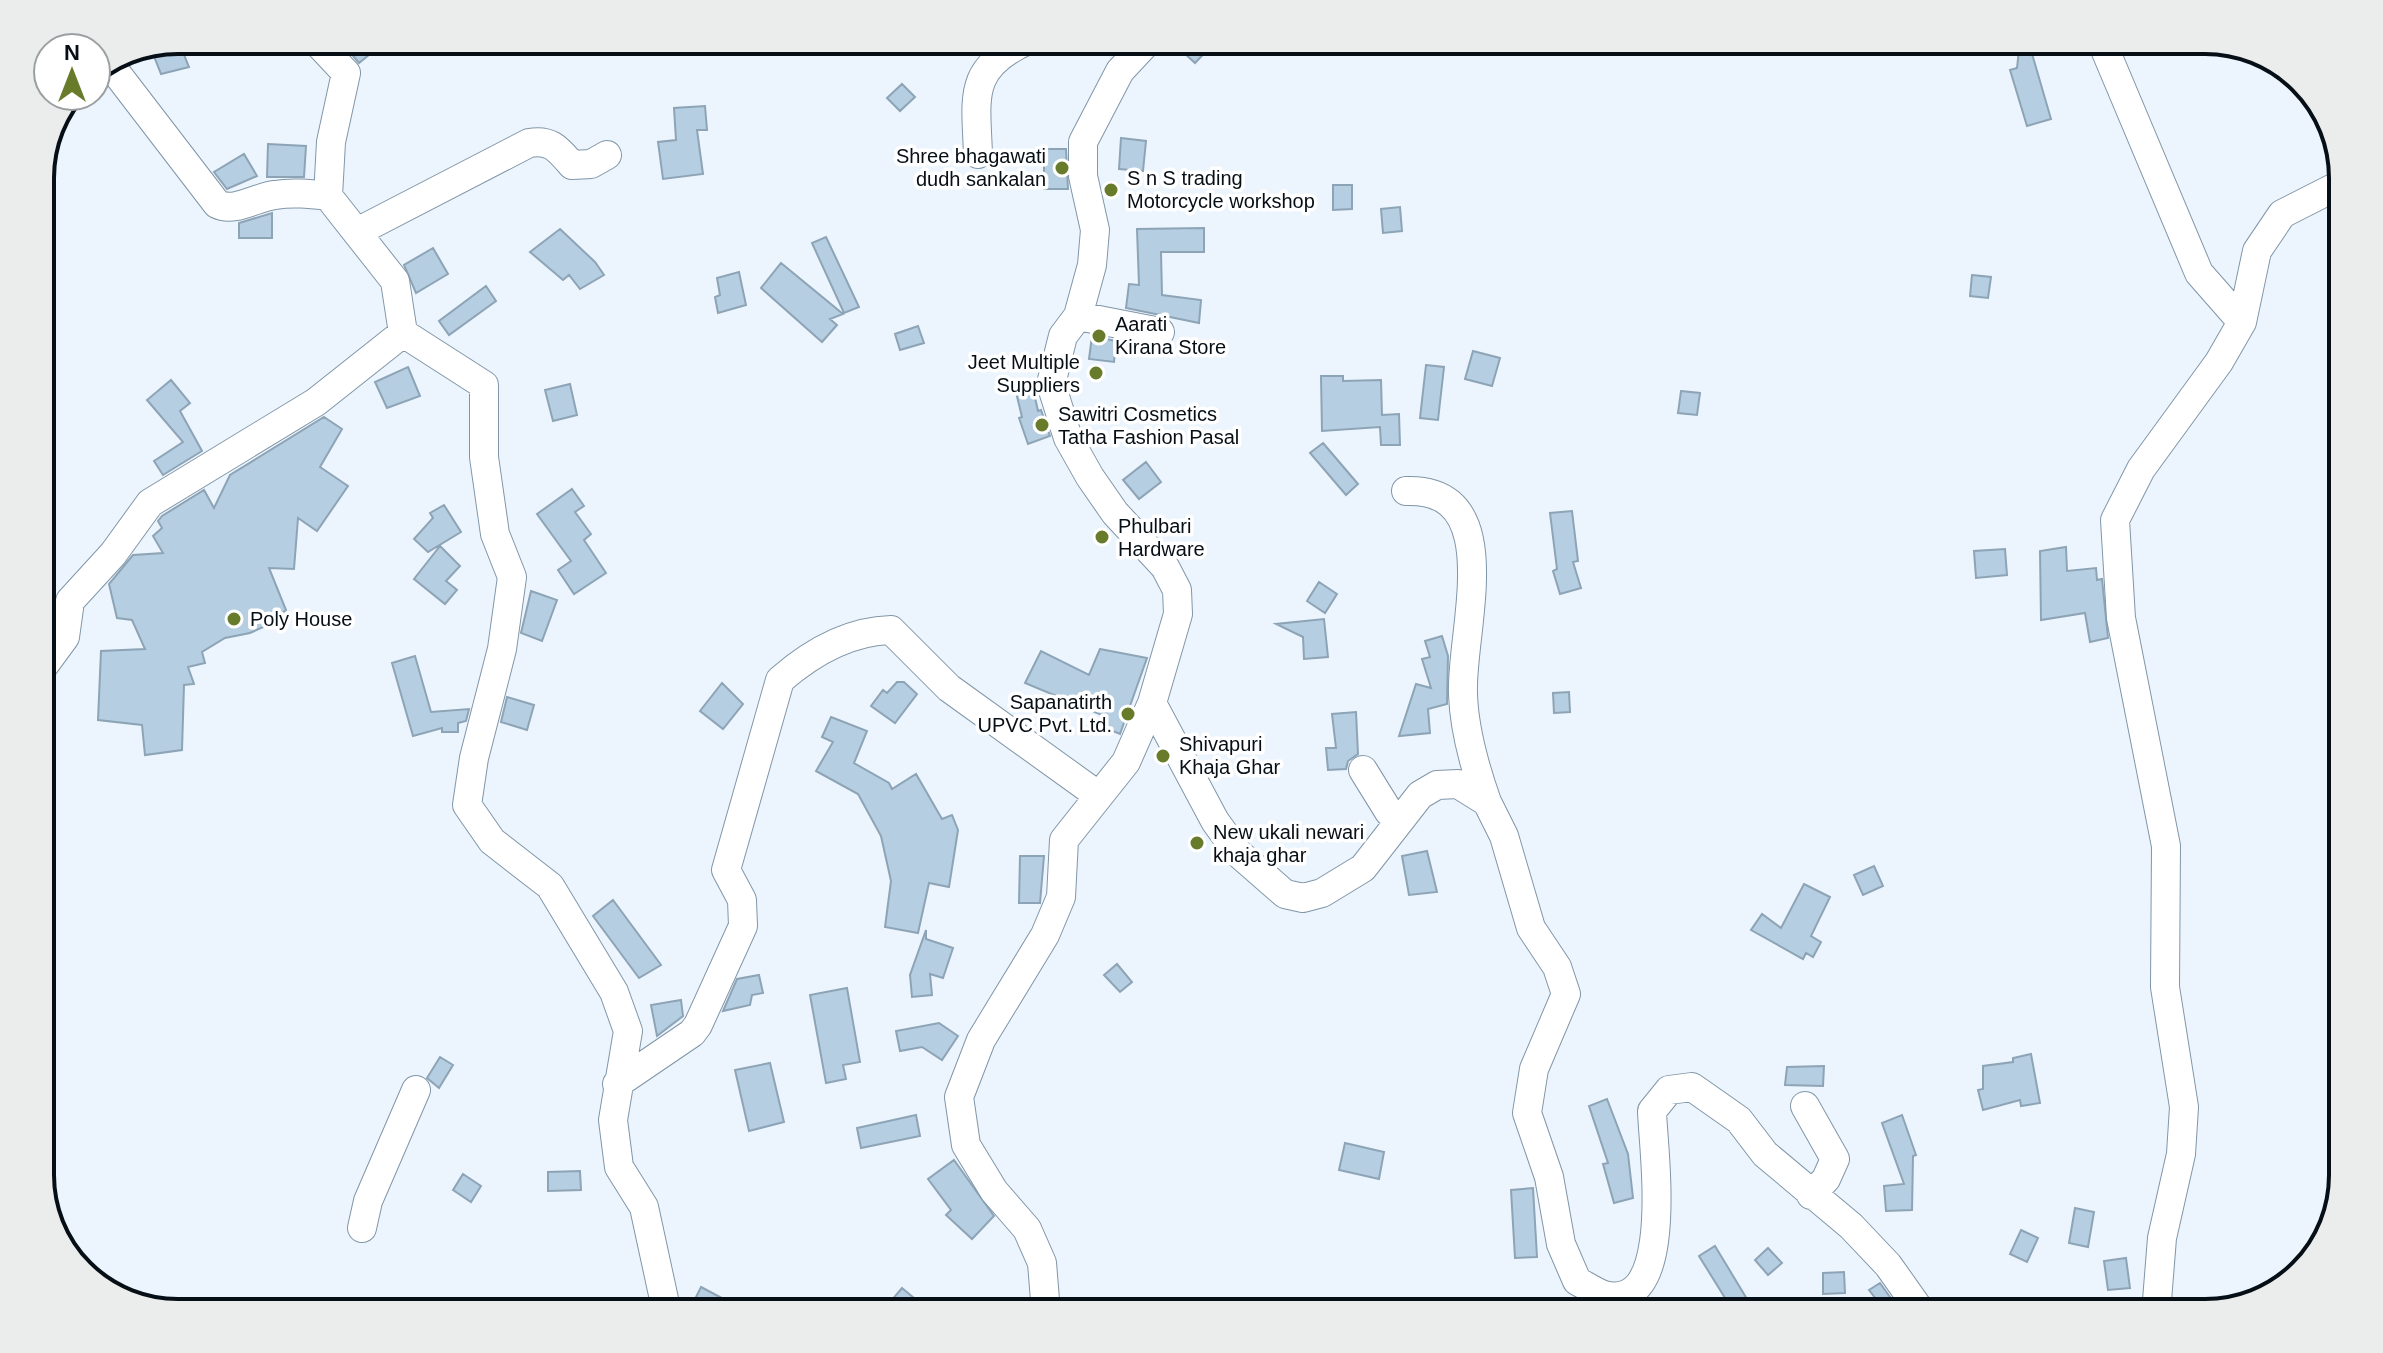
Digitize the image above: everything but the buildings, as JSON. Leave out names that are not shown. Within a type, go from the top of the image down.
[{"type":"street","points":[[328,54],[346,73],[331,142],[328,196],[395,281],[403,333],[484,385],[484,457],[495,534],[512,577],[502,649],[474,758],[467,805],[492,841],[550,886],[614,992],[628,1031],[613,1120],[619,1167],[644,1207],[664,1299]]},
{"type":"street","points":[[978,154],[974,105],[980,83],[1002,54]]},
{"type":"street","points":[[1045,1299],[1042,1263],[1027,1229],[994,1191],[966,1145],[959,1097],[981,1040],[1013,992],[1056,910],[1061,897],[1064,840],[1126,762],[1152,703],[1178,614],[1177,590],[1165,567],[1115,513],[1068,438],[1051,384],[1063,336],[1078,316],[1092,265],[1095,230],[1083,176],[1083,142],[1120,71],[1136,54]]},
{"type":"street","points":[[2107,54],[2199,273],[2242,322]]},
{"type":"street","points":[[115,72],[217,204],[229,208],[270,195],[296,193],[328,196]]},
{"type":"street","points":[[357,232],[529,143],[544,141],[554,145],[572,165],[591,164],[607,155]]},
{"type":"street","points":[[2157,1299],[2162,1238],[2181,1154],[2184,1107],[2165,987],[2166,846],[2121,618],[2115,520],[2141,469],[2219,362],[2242,322],[2257,251],[2282,214],[2329,190]]},
{"type":"street","points":[[1078,316],[1160,332]]},
{"type":"street","points":[[54,652],[65,637],[70,601],[113,554],[150,503],[316,402],[403,333]]},
{"type":"street","points":[[1406,491],[1425,490],[1448,499],[1469,530],[1471,603],[1462,690],[1464,719],[1487,802],[1504,836],[1531,928],[1557,967],[1566,994],[1534,1069],[1527,1113],[1549,1177],[1561,1244],[1577,1281],[1606,1296],[1625,1293],[1643,1283],[1653,1259],[1656,1231],[1652,1111],[1669,1090],[1692,1087],[1739,1120],[1765,1154],[1851,1226],[1888,1265],[1912,1299]]},
{"type":"street","points":[[617,1084],[692,1033],[743,926],[742,900],[726,870],[780,680],[798,665],[833,645],[870,631],[891,630],[949,688],[1099,796]]},
{"type":"street","points":[[1152,703],[1215,821],[1238,853],[1285,894],[1303,898],[1322,893],[1363,868],[1420,795],[1437,785],[1458,784],[1487,802]]},
{"type":"street","points":[[1363,770],[1389,812],[1401,819]]},
{"type":"street","points":[[362,1228],[368,1201],[416,1090]]},
{"type":"street","points":[[1805,1106],[1835,1159],[1826,1179],[1811,1195]]},
{"type":"place","name":"Shree bhagawati dudh sankalan","points":[[1062,168]]},
{"type":"place","name":"S n S trading Motorcycle workshop","points":[[1111,190]]},
{"type":"place","name":"Aarati Kirana Store","points":[[1099,336]]},
{"type":"place","name":"Jeet Multiple Suppliers","points":[[1096,373]]},
{"type":"place","name":"Sawitri Cosmetics Tatha Fashion Pasal","points":[[1042,425]]},
{"type":"place","name":"Phulbari Hardware","points":[[1102,537]]},
{"type":"place","name":"Poly House","points":[[234,619]]},
{"type":"place","name":"Sapanatirth UPVC Pvt. Ltd.","points":[[1128,714]]},
{"type":"place","name":"Shivapuri Khaja Ghar","points":[[1163,756]]},
{"type":"place","name":"New ukali newari khaja ghar","points":[[1197,843]]}]
